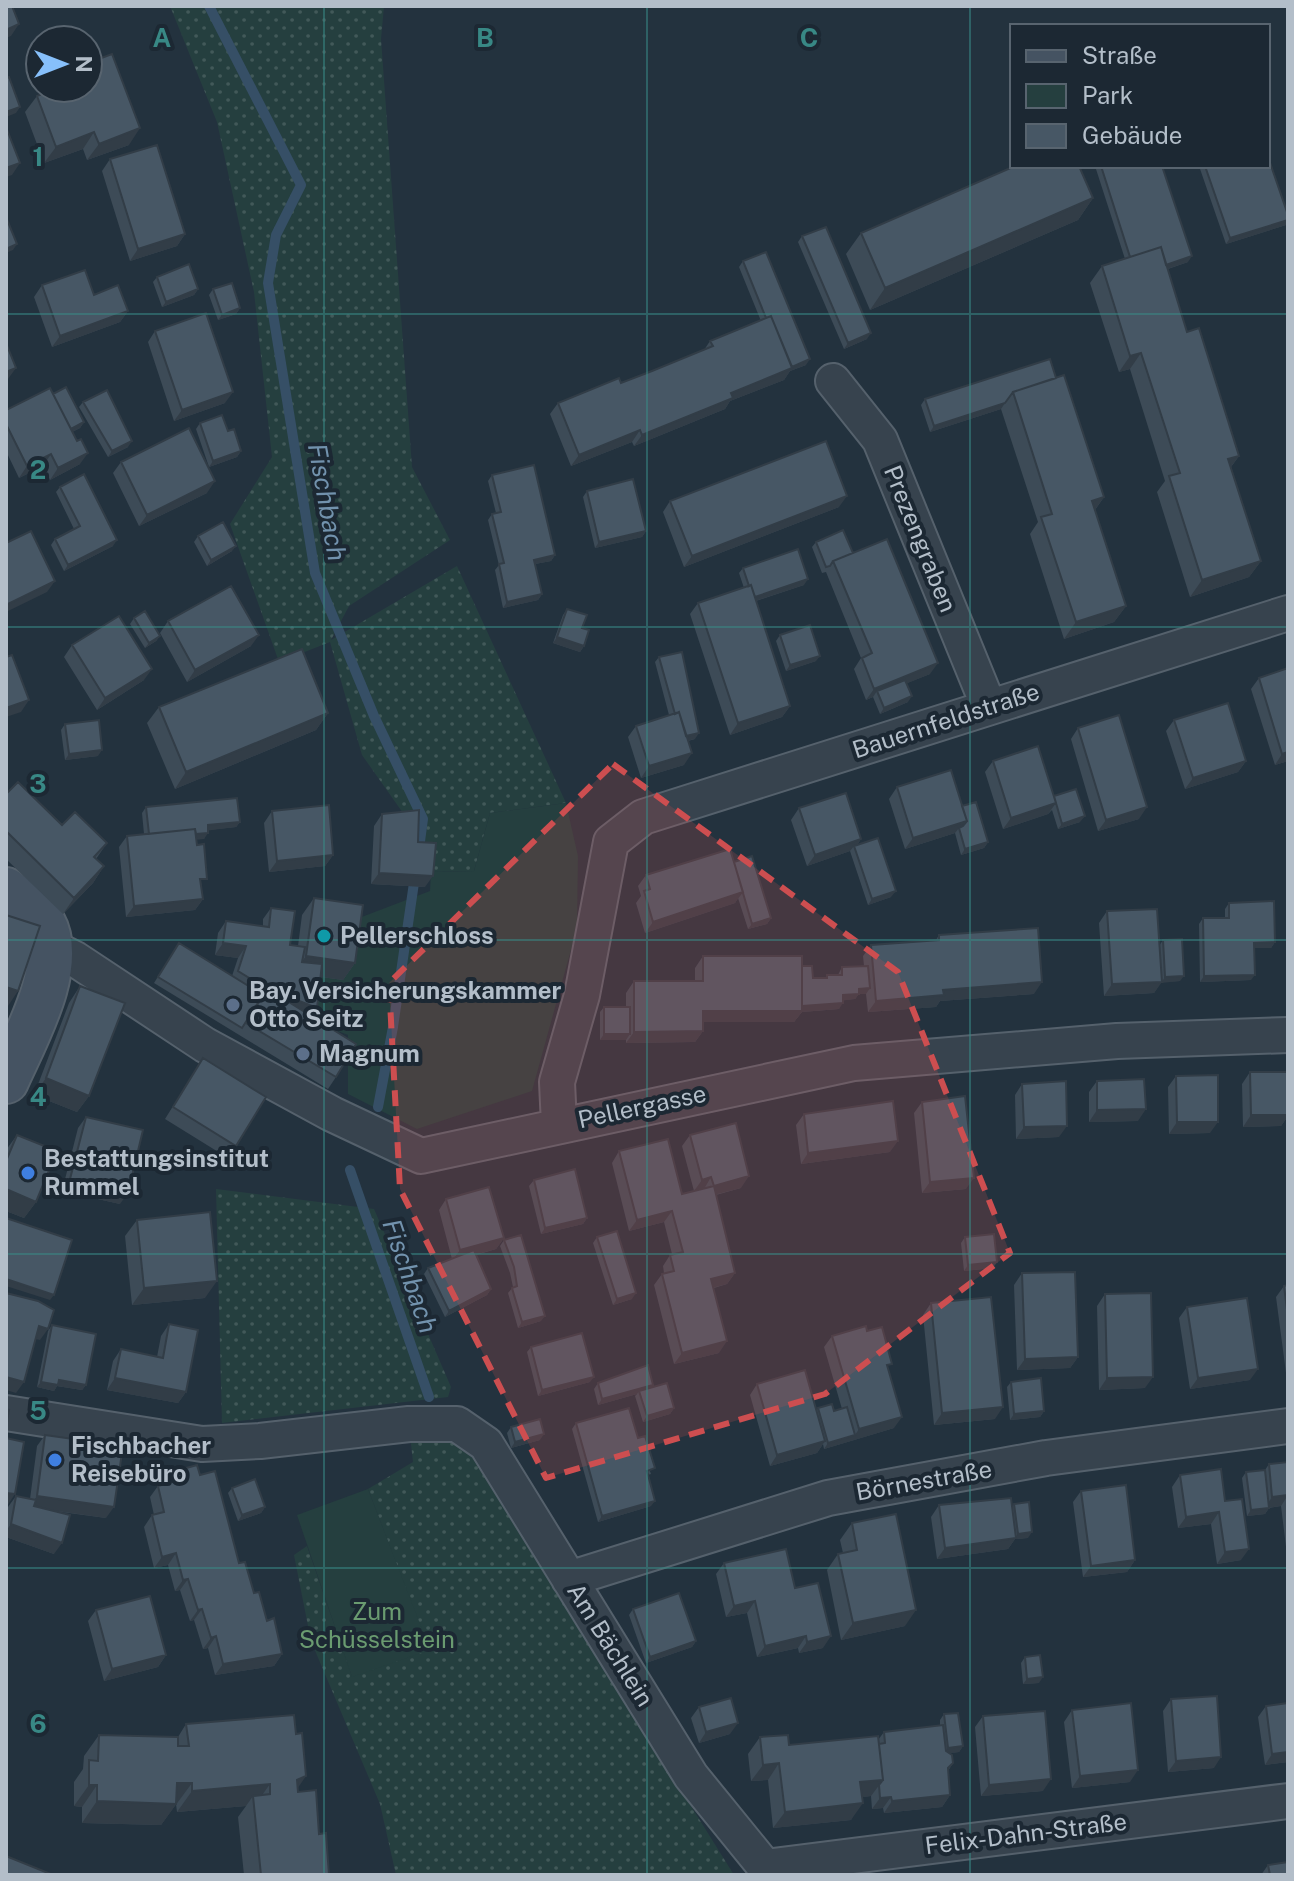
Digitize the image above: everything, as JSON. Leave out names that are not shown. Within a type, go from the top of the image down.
[{"type":"main road","points":[[6,890],[42,921],[51,947],[37,1011],[6,1081]]},
{"type":"street","name":"Prezengraben","points":[[833,381],[880,440],[989,707]]},
{"type":"street","name":"Bauernfeldstraße","points":[[559,1125],[557,1082],[582,995],[611,842],[643,817],[1288,613]]},
{"type":"street","name":"Pellergasse","points":[[51,947],[75,959],[205,1045],[332,1114],[421,1156],[854,1063],[1117,1041],[1288,1035]]},
{"type":"street","name":"Am Bächlein","points":[[6,1413],[202,1444],[260,1441],[409,1424],[457,1424],[486,1444],[691,1776],[765,1867]]},
{"type":"street","name":"Börnestraße","points":[[569,1579],[828,1498],[1046,1458],[1288,1426]]},
{"type":"street","name":"Felix-Dahn-Straße","points":[[765,1867],[1288,1801]]},
{"type":"highlighted area","points":[[613,764],[898,972],[1010,1253],[825,1394],[546,1478],[400,1189],[389,983]]},
{"type":"green space","points":[[170,6],[384,6],[381,39],[412,467],[450,540],[349,606],[331,640],[457,566],[566,803],[490,813],[474,871],[431,872],[432,854],[362,755],[330,642],[279,662],[230,524],[272,457],[254,292],[217,122]]},
{"type":"green space","points":[[566,803],[578,856],[577,928],[532,1091],[417,1129],[348,1094],[348,1035],[309,1020],[314,976],[351,921],[430,891],[431,872],[474,871],[490,813]]},
{"type":"green space","points":[[216,1189],[374,1209],[451,1387],[448,1397],[222,1423]]},
{"type":"green space","points":[[410,1435],[449,1439],[475,1460],[734,1875],[396,1875],[380,1804],[311,1641],[294,1555],[307,1546],[352,1676],[429,1650],[368,1489],[413,1462]]},
{"type":"green space","name":"Zum Schüsselstein","points":[[368,1489],[430,1650],[352,1677],[297,1515]]},
{"type":"building","points":[[6,6],[12,6],[19,24],[6,30]]},
{"type":"building","points":[[112,54],[140,128],[99,144],[94,132],[56,147],[40,104],[104,104],[104,57]]},
{"type":"building","points":[[9,77],[20,107],[6,112],[6,78]]},
{"type":"building","points":[[6,127],[20,163],[6,168]]},
{"type":"building","points":[[157,145],[185,234],[138,249],[110,159]]},
{"type":"building","points":[[1270,163],[1288,220],[1230,238],[1206,168],[1270,168]]},
{"type":"building","points":[[1010,168],[1080,168],[1093,198],[885,288],[861,233]]},
{"type":"building","points":[[1102,168],[1163,168],[1192,256],[1166,265],[1161,247],[1130,257]]},
{"type":"building","points":[[6,217],[17,244],[6,249]]},
{"type":"building","points":[[826,227],[871,333],[848,343],[802,236]]},
{"type":"building","points":[[1161,247],[1187,332],[1199,328],[1239,456],[1228,459],[1261,561],[1202,580],[1169,476],[1180,473],[1141,353],[1130,356],[1102,266]]},
{"type":"building","points":[[766,252],[810,359],[792,367],[771,316],[766,318],[743,261]]},
{"type":"building","points":[[189,264],[198,289],[166,302],[157,277]]},
{"type":"building","points":[[85,270],[94,295],[118,285],[128,311],[60,336],[42,285]]},
{"type":"building","points":[[232,283],[240,308],[222,315],[213,289]]},
{"type":"building","points":[[206,313],[233,392],[182,410],[155,331]]},
{"type":"building","points":[[771,316],[792,368],[731,393],[733,398],[642,435],[640,430],[579,455],[558,403],[619,378],[621,383],[652,371],[713,346],[710,341]]},
{"type":"building","points":[[6,343],[16,368],[6,372]]},
{"type":"building","points":[[1050,359],[1056,378],[1013,392],[1005,403],[934,426],[925,399]]},
{"type":"building","points":[[1064,375],[1104,497],[1092,501],[1126,606],[1076,622],[1041,517],[1052,514],[1013,392]]},
{"type":"building","points":[[66,387],[84,422],[71,429],[53,394]]},
{"type":"building","points":[[50,388],[77,441],[81,439],[88,453],[58,468],[51,454],[27,466],[6,424],[6,410]]},
{"type":"building","points":[[107,390],[132,441],[112,451],[83,402]]},
{"type":"building","points":[[222,415],[228,431],[234,429],[241,451],[213,461],[200,423]]},
{"type":"building","points":[[189,428],[215,481],[147,515],[121,462]]},
{"type":"building","points":[[826,441],[847,496],[692,556],[670,501]]},
{"type":"building","points":[[534,465],[555,555],[534,560],[542,594],[507,602],[499,564],[504,563],[492,514],[501,512],[492,475]]},
{"type":"building","points":[[84,474],[117,540],[68,565],[55,539],[80,526],[60,487]]},
{"type":"building","points":[[633,479],[646,531],[599,542],[587,491]]},
{"type":"building","points":[[223,522],[236,546],[211,560],[198,536]]},
{"type":"building","points":[[843,530],[853,553],[826,567],[816,542]]},
{"type":"building","points":[[31,531],[55,581],[6,605],[6,543]]},
{"type":"building","points":[[887,539],[938,663],[874,689],[862,658],[872,653],[833,561]]},
{"type":"building","points":[[798,549],[808,579],[755,597],[743,568]]},
{"type":"building","points":[[751,585],[790,706],[738,723],[698,603]]},
{"type":"building","points":[[231,586],[259,635],[195,670],[168,621]]},
{"type":"building","points":[[567,609],[587,615],[582,628],[589,630],[584,646],[557,637]]},
{"type":"building","points":[[145,611],[160,636],[149,643],[134,618]]},
{"type":"building","points":[[119,616],[152,669],[105,698],[72,645]]},
{"type":"building","points":[[810,625],[820,656],[790,665],[780,635]]},
{"type":"building","points":[[302,649],[328,713],[186,772],[159,707]]},
{"type":"building","points":[[682,652],[699,733],[686,736],[679,712],[675,714],[659,657]]},
{"type":"building","points":[[12,655],[29,700],[6,708],[6,657]]},
{"type":"building","points":[[1288,668],[1288,752],[1282,754],[1259,678]]},
{"type":"building","points":[[905,680],[912,696],[884,708],[877,691]]},
{"type":"building","points":[[1228,703],[1246,761],[1193,778],[1174,720]]},
{"type":"building","points":[[679,712],[692,753],[649,766],[636,726]]},
{"type":"building","points":[[1119,715],[1147,807],[1106,820],[1078,728]]},
{"type":"building","points":[[99,720],[102,750],[69,754],[65,724]]},
{"type":"building","points":[[1038,746],[1056,803],[1011,818],[993,761]]},
{"type":"building","points":[[951,770],[967,821],[913,838],[897,787]]},
{"type":"building","points":[[18,782],[62,825],[75,812],[107,843],[94,857],[104,866],[74,898],[6,831],[6,794]]},
{"type":"building","points":[[1076,789],[1085,816],[1062,824],[1054,796]]},
{"type":"building","points":[[846,793],[861,839],[815,855],[799,808]]},
{"type":"building","points":[[237,798],[240,822],[208,825],[208,833],[196,834],[195,829],[149,834],[146,807]]},
{"type":"building","points":[[976,802],[988,842],[965,849],[959,828],[967,821],[962,806]]},
{"type":"building","points":[[329,805],[333,855],[277,861],[272,811]]},
{"type":"building","points":[[419,810],[418,842],[436,843],[433,876],[379,873],[382,814]]},
{"type":"building","points":[[195,829],[197,845],[204,844],[207,879],[200,879],[203,899],[134,906],[127,836]]},
{"type":"building","points":[[878,838],[896,891],[872,899],[854,846]]},
{"type":"building","points":[[730,849],[743,892],[653,922],[644,891],[650,889],[646,875]]},
{"type":"building","points":[[752,856],[771,918],[752,924],[734,862]]},
{"type":"building","points":[[314,898],[363,905],[355,963],[306,956]]},
{"type":"building","points":[[1274,901],[1275,942],[1254,943],[1255,975],[1204,976],[1203,918],[1229,918],[1229,903]]},
{"type":"building","points":[[271,908],[295,911],[290,945],[305,947],[302,962],[322,964],[317,1008],[284,995],[284,999],[356,1044],[336,1077],[246,1023],[267,989],[238,971],[246,946],[223,943],[226,921],[269,927]]},
{"type":"building","points":[[1157,909],[1162,982],[1112,984],[1107,911]]},
{"type":"building","points":[[6,915],[40,926],[18,991],[6,987]]},
{"type":"building","points":[[1038,928],[1042,982],[943,990],[944,995],[876,1001],[871,945],[939,940],[939,935]]},
{"type":"building","points":[[1182,939],[1184,976],[1165,977],[1163,940]]},
{"type":"building","points":[[179,943],[263,995],[242,1028],[158,977]]},
{"type":"building","points":[[703,956],[802,956],[802,1011],[703,1011],[703,1031],[634,1032],[634,981],[703,981]]},
{"type":"building","points":[[802,966],[812,966],[813,978],[827,978],[827,975],[842,975],[842,967],[868,966],[870,988],[859,989],[859,994],[843,995],[843,1003],[802,1006]]},
{"type":"building","points":[[80,986],[125,1003],[89,1096],[46,1078]]},
{"type":"building","points":[[604,1007],[630,1007],[630,1034],[604,1034]]},
{"type":"building","points":[[203,1058],[266,1097],[236,1146],[173,1107]]},
{"type":"building","points":[[1250,1072],[1288,1072],[1288,1115],[1251,1115]]},
{"type":"building","points":[[1218,1075],[1218,1122],[1177,1122],[1176,1076]]},
{"type":"building","points":[[1144,1079],[1146,1109],[1097,1110],[1097,1081]]},
{"type":"building","points":[[1066,1081],[1067,1126],[1024,1127],[1022,1084]]},
{"type":"building","points":[[965,1096],[974,1178],[930,1182],[922,1102]]},
{"type":"building","points":[[893,1101],[898,1141],[808,1153],[804,1114]]},
{"type":"building","points":[[86,1117],[143,1130],[128,1193],[70,1179]]},
{"type":"building","points":[[736,1123],[749,1176],[714,1186],[711,1177],[702,1180],[690,1135]]},
{"type":"building","points":[[17,1135],[57,1151],[36,1202],[6,1189],[6,1161]]},
{"type":"building","points":[[668,1139],[682,1194],[714,1186],[735,1273],[711,1279],[727,1341],[682,1353],[662,1274],[674,1271],[670,1255],[683,1252],[672,1211],[637,1220],[619,1151]]},
{"type":"building","points":[[575,1169],[587,1218],[545,1228],[534,1180]]},
{"type":"building","points":[[489,1187],[504,1238],[460,1250],[446,1199]]},
{"type":"building","points":[[210,1212],[217,1281],[144,1288],[137,1220]]},
{"type":"building","points":[[6,1218],[72,1240],[54,1295],[6,1279]]},
{"type":"building","points":[[617,1231],[636,1293],[617,1299],[597,1237]]},
{"type":"building","points":[[994,1234],[997,1262],[968,1265],[965,1237]]},
{"type":"building","points":[[521,1235],[545,1316],[522,1322],[512,1288],[517,1286],[514,1267],[504,1240]]},
{"type":"building","points":[[474,1250],[491,1289],[449,1311],[428,1268]]},
{"type":"building","points":[[1075,1272],[1078,1357],[1025,1359],[1022,1273]]},
{"type":"building","points":[[1288,1285],[1288,1317],[1284,1286]]},
{"type":"building","points":[[6,1293],[38,1301],[54,1310],[48,1329],[39,1326],[24,1382],[6,1377]]},
{"type":"building","points":[[1151,1293],[1153,1377],[1107,1378],[1105,1294]]},
{"type":"building","points":[[991,1297],[1003,1407],[942,1413],[931,1303]]},
{"type":"building","points":[[1247,1298],[1258,1369],[1198,1378],[1187,1307]]},
{"type":"building","points":[[169,1324],[198,1330],[186,1392],[115,1378],[121,1349],[163,1358]]},
{"type":"building","points":[[52,1325],[96,1334],[86,1385],[59,1380],[58,1385],[41,1382]]},
{"type":"building","points":[[866,1326],[867,1331],[882,1327],[892,1364],[887,1365],[902,1417],[859,1429],[832,1336]]},
{"type":"building","points":[[582,1333],[594,1377],[542,1390],[531,1347]]},
{"type":"building","points":[[648,1365],[653,1385],[602,1399],[598,1383]]},
{"type":"building","points":[[805,1370],[825,1441],[777,1455],[757,1384]]},
{"type":"building","points":[[1041,1378],[1044,1411],[1014,1414],[1011,1382]]},
{"type":"building","points":[[667,1383],[674,1408],[647,1416],[639,1391]]},
{"type":"building","points":[[832,1404],[834,1411],[847,1407],[855,1435],[828,1443],[818,1408]]},
{"type":"building","points":[[629,1408],[638,1438],[645,1436],[655,1468],[647,1471],[655,1501],[602,1516],[576,1423]]},
{"type":"building","points":[[540,1419],[544,1434],[515,1442],[511,1427]]},
{"type":"building","points":[[45,1435],[123,1446],[114,1507],[37,1496]]},
{"type":"building","points":[[6,1438],[24,1442],[15,1494],[6,1493]]},
{"type":"building","points":[[1288,1462],[1288,1495],[1272,1497],[1269,1464]]},
{"type":"building","points":[[197,1465],[200,1475],[215,1471],[239,1563],[245,1562],[254,1593],[259,1592],[267,1621],[274,1618],[282,1654],[223,1664],[216,1636],[211,1638],[188,1579],[183,1580],[176,1553],[162,1557],[152,1515],[164,1512],[158,1486],[175,1481],[172,1472]]},
{"type":"building","points":[[1221,1469],[1225,1501],[1242,1499],[1249,1549],[1225,1552],[1219,1512],[1186,1517],[1180,1475]]},
{"type":"building","points":[[1265,1470],[1269,1508],[1251,1510],[1246,1472]]},
{"type":"building","points":[[255,1479],[265,1507],[242,1515],[232,1488]]},
{"type":"building","points":[[1126,1485],[1135,1560],[1091,1566],[1081,1491]]},
{"type":"building","points":[[16,1496],[36,1500],[34,1506],[70,1515],[62,1543],[11,1524]]},
{"type":"building","points":[[1011,1498],[1016,1538],[945,1548],[939,1505]]},
{"type":"building","points":[[1029,1502],[1032,1532],[1018,1534],[1014,1504]]},
{"type":"building","points":[[896,1514],[916,1610],[853,1623],[838,1554],[857,1550],[852,1523]]},
{"type":"building","points":[[786,1549],[795,1588],[818,1583],[831,1636],[807,1642],[806,1636],[765,1646],[755,1601],[734,1606],[724,1563]]},
{"type":"building","points":[[679,1593],[696,1641],[650,1657],[633,1609]]},
{"type":"building","points":[[150,1596],[166,1655],[112,1669],[96,1610]]},
{"type":"building","points":[[1040,1655],[1043,1677],[1027,1679],[1025,1657]]},
{"type":"building","points":[[1217,1696],[1221,1757],[1176,1761],[1171,1699]]},
{"type":"building","points":[[731,1698],[738,1723],[706,1732],[699,1707]]},
{"type":"building","points":[[1131,1703],[1138,1770],[1080,1776],[1072,1710]]},
{"type":"building","points":[[1288,1703],[1288,1752],[1272,1754],[1266,1706]]},
{"type":"building","points":[[1045,1711],[1051,1779],[989,1785],[983,1716]]},
{"type":"building","points":[[958,1713],[963,1746],[948,1748],[944,1714]]},
{"type":"building","points":[[294,1715],[296,1734],[302,1733],[306,1776],[297,1780],[298,1792],[316,1790],[319,1834],[326,1833],[329,1875],[261,1875],[253,1796],[270,1794],[270,1784],[192,1791],[192,1783],[177,1783],[176,1804],[97,1801],[97,1785],[89,1785],[89,1760],[98,1761],[99,1735],[178,1737],[178,1746],[189,1746],[186,1724]]},
{"type":"building","points":[[943,1725],[946,1751],[952,1755],[953,1763],[948,1768],[950,1795],[892,1801],[891,1797],[880,1798],[879,1785],[883,1780],[879,1744],[885,1743],[884,1732]]},
{"type":"building","points":[[788,1735],[789,1745],[878,1736],[883,1780],[860,1782],[863,1803],[785,1812],[779,1763],[763,1765],[760,1737]]},
{"type":"building","points":[[6,1856],[53,1875],[6,1875]]},
{"type":"building","points":[[1288,1862],[1288,1875],[1270,1875],[1268,1865]]},
{"type":"waterway","name":"Fischbach","points":[[209,6],[301,185],[276,235],[268,283],[315,573],[374,716],[423,819],[418,856]]},
{"type":"waterway","name":"Fischbach","points":[[378,1107],[415,876]]},
{"type":"waterway","name":"Fischbach","points":[[350,1170],[429,1397]]},
{"type":"place","name":"Pellerschloss","points":[[324,936]]},
{"type":"place","name":"Bay. Versicherungskammer Otto Seitz","points":[[233,1005]]},
{"type":"place","name":"Magnum","points":[[303,1054]]},
{"type":"place","name":"Bestattungsinstitut Rummel","points":[[28,1173]]},
{"type":"place","name":"Fischbacher Reisebüro","points":[[55,1460]]}]
